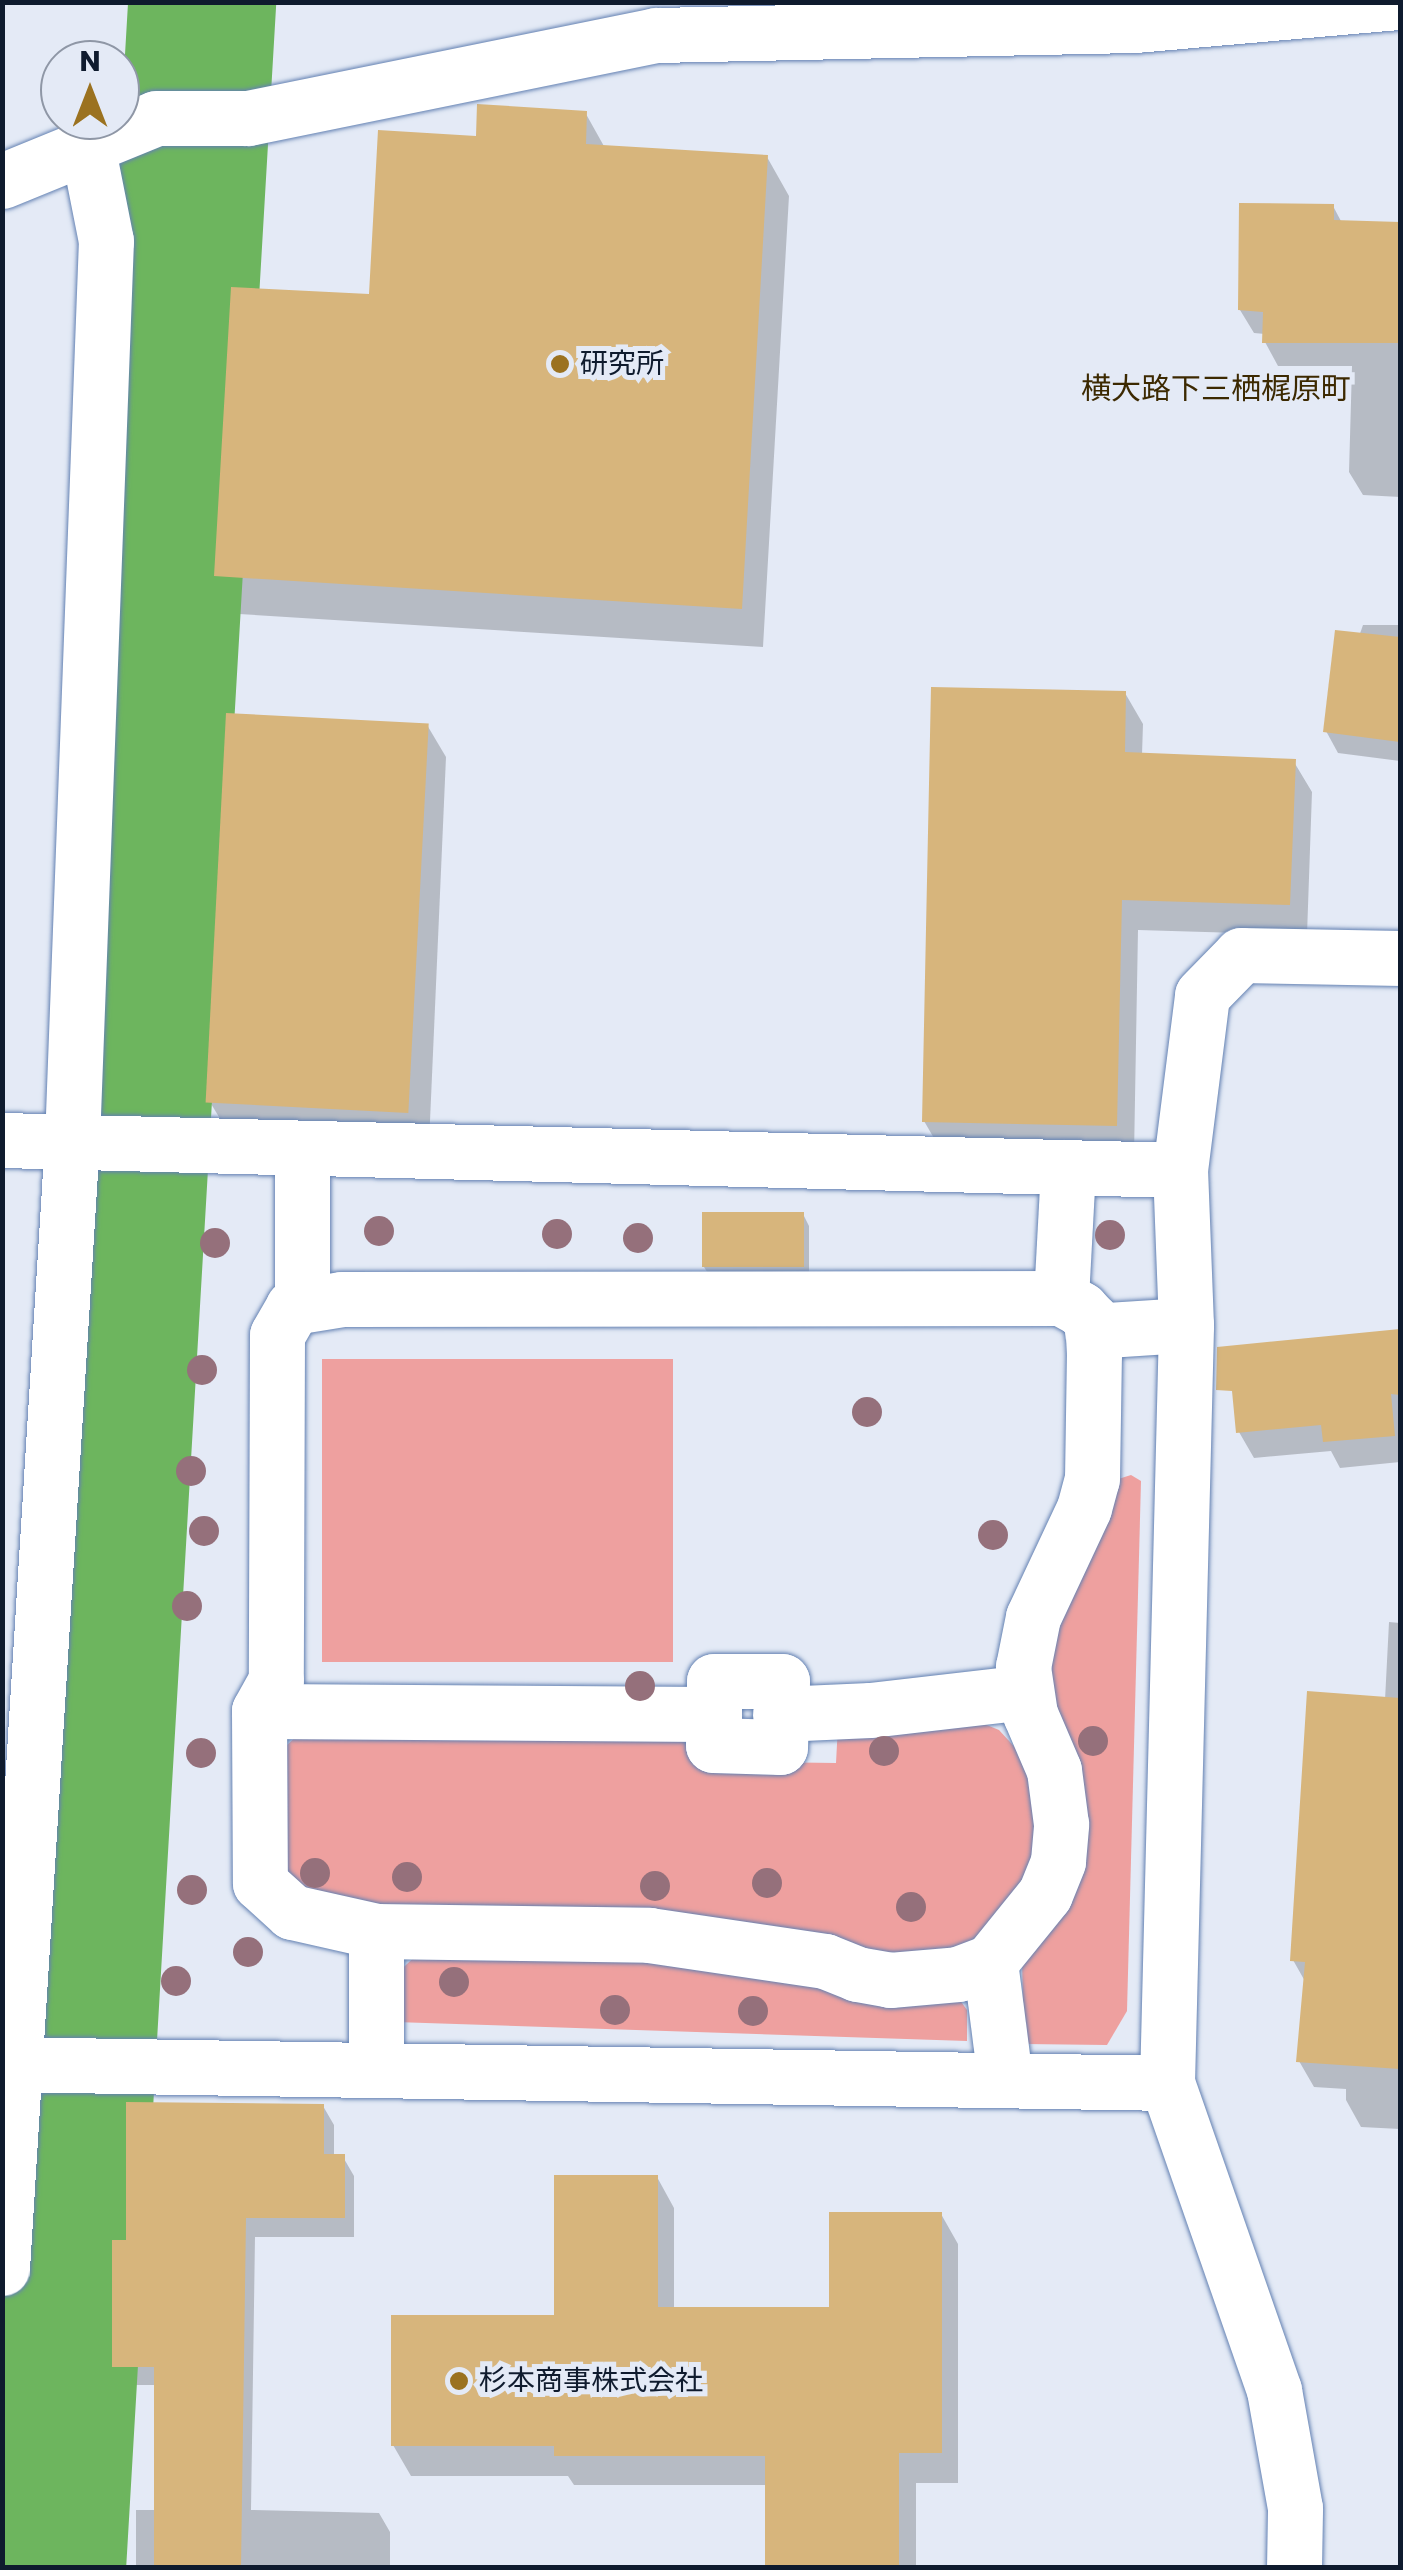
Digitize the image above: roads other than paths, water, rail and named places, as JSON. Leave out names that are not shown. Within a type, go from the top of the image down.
[{"type":"street","points":[[2,181],[156,118],[248,118],[656,35],[1135,25],[1399,2]]},
{"type":"street","points":[[2,2268],[19,2064],[72,1141],[106,241],[88,145]]},
{"type":"street","points":[[1294,2568],[1295,2508],[1274,2390],[1167,2083],[1186,1325],[1180,1170],[1202,995],[1241,956],[1400,958]]},
{"type":"street","points":[[2,1140],[1180,1170]]},
{"type":"street","points":[[302,1148],[302,1304]]},
{"type":"street","points":[[1068,1167],[1076,1314],[1092,1479],[1084,1508],[1033,1617],[1023,1668],[1030,1714],[1054,1770],[1061,1824],[1058,1861],[1046,1894],[990,1962],[958,1974],[890,1980],[857,1974],[825,1961],[649,1935],[376,1930],[292,1912],[260,1883],[259,1711],[276,1680],[277,1334],[293,1307],[342,1299],[1076,1314],[1186,1325]]},
{"type":"street","points":[[259,1711],[714,1714],[714,1681],[782,1681],[780,1714],[870,1710],[1026,1692]]},
{"type":"street","points":[[376,1930],[376,2070]]},
{"type":"street","points":[[990,1962],[1005,2079]]},
{"type":"street","points":[[19,2064],[1167,2083]]},
{"type":"waterway","points":[[52,2568],[202,2]]},
{"type":"place","name":"研究所","points":[[560,364]]},
{"type":"place","name":"杉本商事株式会社","points":[[459,2381]]},
{"type":"district","name":"横大路下三栖梶原町","points":[[1216,389]]}]
